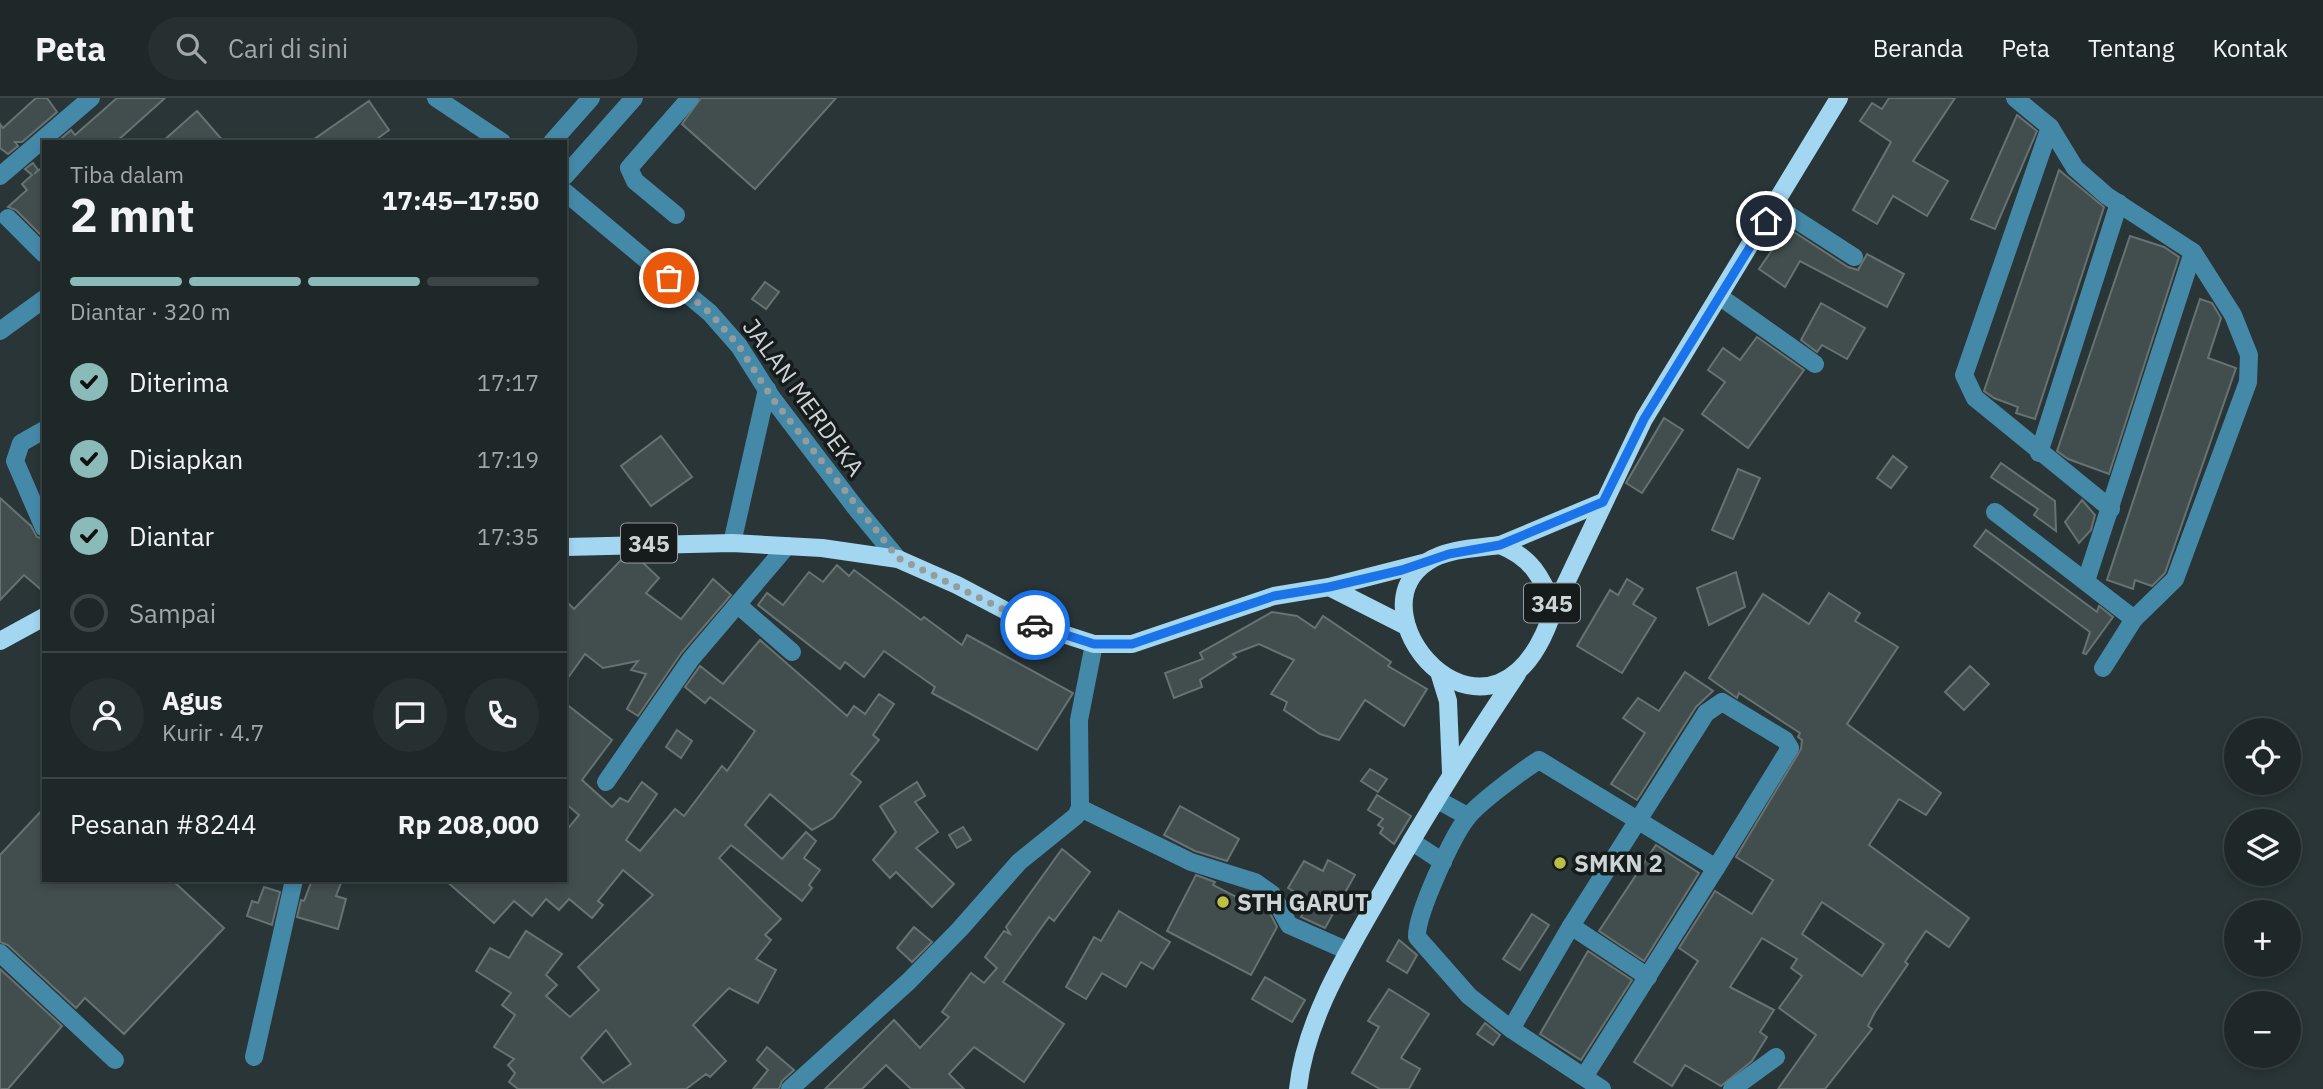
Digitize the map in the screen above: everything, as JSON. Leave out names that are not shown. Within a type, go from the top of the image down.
[{"type":"main road","points":[[1603,502],[1644,419],[1839,98]]},
{"type":"main road","name":"345","points":[[567,547],[732,543],[898,558],[1029,623],[1094,644],[1132,644],[1274,596],[1329,587],[1449,554],[1500,545],[1603,502]]},
{"type":"main road","name":"345","points":[[1517,674],[1535,654],[1603,502]]},
{"type":"main road","name":"345","points":[[1500,545],[1519,552],[1530,563],[1545,586],[1554,607]]},
{"type":"main road","points":[[1404,625],[1403,610],[1408,586],[1427,562]]},
{"type":"main road","points":[[1329,587],[1404,625],[1440,675],[1448,701],[1451,772]]},
{"type":"main road","points":[[0,641],[42,618]]},
{"type":"main road","points":[[1440,675],[1462,685],[1475,686],[1491,685],[1517,674]]},
{"type":"main road","points":[[1298,1089],[1320,1013],[1348,951],[1451,772],[1517,674]]},
{"type":"street","points":[[0,176],[91,98]]},
{"type":"street","points":[[436,98],[497,140]]},
{"type":"street","points":[[554,140],[591,98]]},
{"type":"street","points":[[567,174],[634,98]]},
{"type":"street","points":[[676,215],[635,181],[629,168],[690,98]]},
{"type":"street","points":[[2015,98],[2050,127],[2075,168],[2119,203],[2193,252],[2233,315],[2249,355],[2248,382],[2175,579],[2134,619],[2103,667]]},
{"type":"street","points":[[2050,127],[1964,375],[1975,398],[2039,453],[2111,509]]},
{"type":"street","name":"JALAN MERDEKA","points":[[567,194],[710,313],[739,346],[766,390],[898,558]]},
{"type":"street","points":[[2039,453],[2119,203]]},
{"type":"street","points":[[1774,206],[1854,257]]},
{"type":"street","points":[[3,216],[42,252]]},
{"type":"street","points":[[2086,581],[2193,252]]},
{"type":"street","points":[[1719,296],[1815,363]]},
{"type":"street","points":[[0,331],[42,300]]},
{"type":"street","points":[[732,543],[766,390]]},
{"type":"street","points":[[42,431],[22,443],[15,461],[42,523]]},
{"type":"street","points":[[1995,512],[2134,619]]},
{"type":"street","points":[[606,782],[691,659],[788,546]]},
{"type":"street","points":[[738,605],[792,652]]},
{"type":"street","points":[[790,1089],[909,981],[960,929],[1019,862],[1073,820],[1080,808],[1079,720],[1094,644]]},
{"type":"street","points":[[1511,1029],[1638,819],[1714,705],[1721,702],[1785,740],[1790,750],[1584,1077]]},
{"type":"street","points":[[1602,1089],[1511,1029],[1469,996],[1417,937],[1418,923],[1443,862],[1467,817],[1539,760],[1716,868]]},
{"type":"street","points":[[1436,799],[1467,817]]},
{"type":"street","points":[[1080,808],[1191,862],[1255,882],[1272,894],[1289,925],[1348,951]]},
{"type":"street","points":[[1411,841],[1443,862]]},
{"type":"street","points":[[254,1057],[294,882]]},
{"type":"street","points":[[1571,926],[1648,976]]},
{"type":"street","points":[[0,953],[115,1060]]},
{"type":"street","points":[[1732,1089],[1776,1057]]},
{"type":"building","points":[[36,98],[47,98],[57,112],[22,142],[15,142],[18,146],[8,154],[0,148],[0,124],[3,128]]},
{"type":"building","points":[[117,98],[165,98],[118,140],[59,140],[71,130],[75,135]]},
{"type":"building","points":[[701,98],[836,98],[755,189],[682,124]]},
{"type":"building","points":[[1889,98],[1955,98],[1913,161],[1948,181],[1927,216],[1893,196],[1877,224],[1853,210],[1891,142],[1860,121],[1872,103],[1882,109]]},
{"type":"building","points":[[369,101],[389,130],[376,140],[313,140]]},
{"type":"building","points":[[197,111],[222,140],[164,140]]},
{"type":"building","points":[[2017,115],[2037,131],[1995,229],[1971,219]]},
{"type":"building","points":[[33,163],[38,170],[34,174],[42,168],[42,236],[16,210],[8,207],[27,190],[22,184],[32,175],[25,169]]},
{"type":"building","points":[[2059,170],[2104,207],[2035,419],[2016,413],[2018,407],[1984,391]]},
{"type":"building","points":[[1794,232],[1848,267],[1858,270],[1867,254],[1904,274],[1887,307],[1800,261],[1785,287],[1759,269],[1779,240],[1785,244]]},
{"type":"building","points":[[2130,236],[2164,247],[2179,257],[2109,474],[2068,459],[2057,451]]},
{"type":"building","points":[[765,282],[779,292],[766,309],[752,299]]},
{"type":"building","points":[[2200,299],[2212,303],[2221,318],[2208,358],[2236,368],[2165,573],[2152,586],[2135,580],[2133,589],[2107,580]]},
{"type":"building","points":[[1821,303],[1865,328],[1847,359],[1822,345],[1817,352],[1801,340]]},
{"type":"building","points":[[1757,337],[1804,370],[1748,448],[1702,414],[1725,382],[1708,370],[1723,348],[1740,360]]},
{"type":"building","points":[[1664,418],[1683,430],[1642,493],[1626,483]]},
{"type":"building","points":[[661,436],[692,477],[651,506],[621,466]]},
{"type":"building","points":[[1893,456],[1907,467],[1891,488],[1877,478]]},
{"type":"building","points":[[2001,463],[2055,501],[2056,531],[2034,515],[2038,509],[1991,477]]},
{"type":"building","points":[[1738,469],[1760,478],[1733,539],[1712,530]]},
{"type":"building","points":[[0,498],[31,526],[37,537],[42,538],[42,590],[24,575],[0,600]]},
{"type":"building","points":[[2082,500],[2095,515],[2091,530],[2079,543],[2065,522]]},
{"type":"building","points":[[1986,530],[2097,612],[2099,606],[2113,617],[2086,654],[2083,653],[2090,632],[1974,546]]},
{"type":"building","points":[[624,557],[637,557],[659,578],[646,593],[681,619],[713,579],[731,595],[682,652],[638,716],[627,709],[646,674],[631,670],[638,661],[603,668],[585,654],[567,679],[567,602],[574,609]]},
{"type":"building","points":[[837,565],[849,576],[854,570],[921,620],[924,617],[962,645],[967,635],[1073,693],[1037,750],[932,693],[935,687],[884,651],[864,677],[845,662],[840,669],[758,605],[767,593],[783,605],[809,572],[823,582]]},
{"type":"building","points":[[1736,572],[1745,607],[1709,625],[1697,588]]},
{"type":"building","points":[[1627,579],[1643,589],[1633,604],[1656,618],[1622,673],[1577,646],[1610,590],[1618,595]]},
{"type":"building","points":[[1829,593],[1860,613],[1855,621],[1898,647],[1847,724],[1941,793],[1926,815],[1899,799],[1869,845],[1969,918],[1949,947],[1926,931],[1905,962],[1908,964],[1875,1012],[1868,1026],[1872,1029],[1825,1089],[1778,1089],[1816,1035],[1779,1008],[1802,976],[1791,968],[1797,959],[1762,938],[1730,987],[1774,1010],[1760,1032],[1767,1037],[1752,1061],[1721,1086],[1685,1065],[1672,1086],[1634,1062],[1698,961],[1679,948],[1715,891],[1752,914],[1773,880],[1736,857],[1801,749],[1802,740],[1798,737],[1800,733],[1739,693],[1737,698],[1709,678],[1763,594],[1809,624]],"holes":[[[1822,902],[1884,944],[1862,976],[1802,934]]]},
{"type":"building","points":[[1272,612],[1297,616],[1315,628],[1323,616],[1391,662],[1388,666],[1427,689],[1404,726],[1365,700],[1339,740],[1320,734],[1284,710],[1287,702],[1271,694],[1294,660],[1259,644],[1233,654],[1236,657],[1200,680],[1202,687],[1174,698],[1165,673],[1203,659],[1200,653]]},
{"type":"building","points":[[760,640],[847,716],[854,706],[865,714],[879,694],[894,704],[873,735],[879,740],[851,774],[861,782],[833,818],[812,830],[770,794],[745,825],[782,859],[806,832],[816,841],[804,858],[820,870],[809,885],[812,888],[802,901],[731,845],[719,858],[781,919],[765,935],[771,940],[756,959],[776,970],[758,1003],[729,988],[693,1025],[726,1061],[710,1077],[706,1074],[686,1089],[518,1089],[509,1082],[515,1073],[508,1065],[514,1059],[494,1047],[515,1015],[502,1005],[511,993],[476,971],[490,948],[509,958],[526,931],[562,954],[546,975],[557,985],[546,996],[570,1017],[599,990],[578,967],[653,895],[623,870],[598,901],[603,905],[592,918],[569,899],[559,910],[546,899],[532,916],[514,901],[494,923],[447,882],[567,882],[567,830],[579,815],[567,805],[567,705],[612,740],[582,780],[612,807],[620,798],[628,802],[642,782],[657,794],[626,840],[640,851],[675,809],[684,816],[722,766],[727,771],[755,731],[710,697],[705,703],[685,687],[700,666],[723,684]],"holes":[[[606,1030],[631,1064],[603,1083],[581,1058]]]},
{"type":"building","points":[[1970,666],[1989,684],[1964,710],[1945,692]]},
{"type":"building","points":[[1685,672],[1713,691],[1696,707],[1637,800],[1611,784],[1645,733],[1623,718],[1638,698],[1659,711]]},
{"type":"building","points":[[677,730],[692,741],[681,758],[666,747]]},
{"type":"building","points":[[1370,769],[1387,779],[1378,792],[1361,781]]},
{"type":"building","points":[[917,782],[925,796],[915,802],[938,832],[916,848],[954,884],[932,907],[896,872],[890,878],[873,860],[896,832],[880,806]]},
{"type":"building","points":[[1377,795],[1411,816],[1394,844],[1380,833],[1383,828],[1378,825],[1383,819],[1368,810]]},
{"type":"building","points":[[1180,806],[1239,839],[1227,861],[1195,851],[1164,835]]},
{"type":"building","points":[[42,810],[42,882],[174,882],[224,928],[124,1034],[85,998],[76,1008],[8,945],[0,942],[0,855]]},
{"type":"building","points":[[963,827],[971,840],[957,848],[949,835]]},
{"type":"building","points":[[1656,845],[1699,873],[1644,961],[1599,931]]},
{"type":"building","points":[[1062,849],[1090,872],[1054,921],[1049,917],[1003,982],[1064,1024],[1024,1082],[974,1047],[949,1074],[964,1089],[911,1089],[886,1065],[862,1089],[825,1089],[894,1020],[920,1048],[949,1017],[942,1012],[971,973],[984,983],[997,968],[985,957],[1004,931],[1010,934],[1006,927]]},
{"type":"building","points":[[1328,860],[1355,875],[1325,928],[1301,917],[1310,901],[1288,888],[1304,861],[1323,871]]},
{"type":"building","points":[[1196,875],[1215,882],[1213,885],[1271,915],[1277,927],[1251,975],[1167,931]]},
{"type":"building","points":[[311,882],[341,883],[336,896],[346,899],[338,929],[297,917],[301,900],[304,901]]},
{"type":"building","points":[[264,887],[280,892],[272,925],[247,916],[252,901],[258,903]]},
{"type":"building","points":[[1119,911],[1170,942],[1153,969],[1141,962],[1126,987],[1102,973],[1086,999],[1066,987],[1094,937],[1101,941]]},
{"type":"building","points":[[1532,914],[1549,925],[1520,970],[1503,959]]},
{"type":"building","points":[[914,927],[932,942],[912,962],[897,948]]},
{"type":"building","points":[[1399,940],[1417,955],[1407,973],[1387,961]]},
{"type":"building","points":[[1588,951],[1632,980],[1581,1060],[1540,1034]]},
{"type":"building","points":[[0,969],[62,1026],[8,1089],[0,1089]]},
{"type":"building","points":[[1265,977],[1305,1000],[1292,1022],[1252,999]]},
{"type":"building","points":[[1389,989],[1429,1014],[1401,1058],[1420,1069],[1409,1089],[1380,1089],[1352,1073],[1379,1027],[1368,1021]]},
{"type":"building","points":[[1485,1023],[1500,1035],[1493,1045],[1477,1034]]},
{"type":"building","points":[[767,1047],[794,1070],[782,1081],[779,1089],[753,1089],[768,1070],[757,1060]]},
{"type":"way so far","points":[[669,278],[710,313],[739,346],[772,398],[855,507],[898,558],[1035,625]]},
{"type":"place","name":"SMKN 2","points":[[1560,863]]},
{"type":"place","name":"STH GARUT","points":[[1223,902]]},
{"type":"route","points":[[1035,625],[1094,644],[1132,644],[1274,596],[1329,587],[1402,570],[1449,554],[1500,545],[1603,502],[1644,419],[1766,221]]}]
